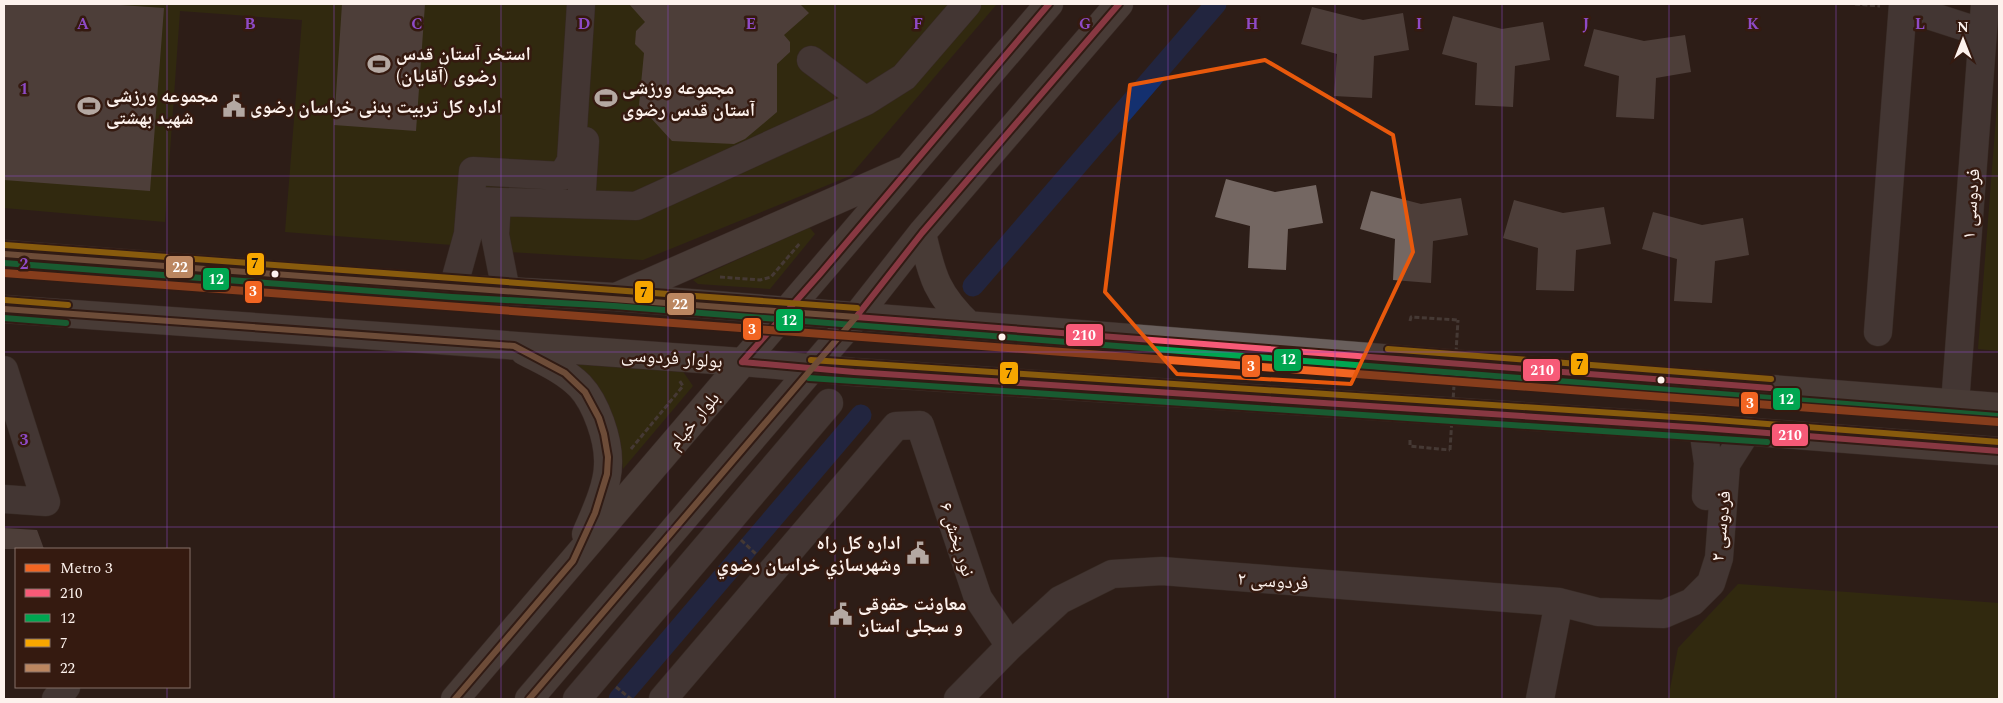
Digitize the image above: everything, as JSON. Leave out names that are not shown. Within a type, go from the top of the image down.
[{"type":"main road","name":"بلوار خیام","points":[[455,699],[742,362],[788,312],[1049,4]]},
{"type":"main road","points":[[529,699],[856,317],[922,233],[1119,4]]},
{"type":"main road","points":[[615,297],[909,168]]},
{"type":"main road","points":[[922,233],[938,288],[952,309],[970,326]]},
{"type":"main road","points":[[4,254],[506,292],[615,297],[1999,407]]},
{"type":"main road","name":"بولوار فردوسی","points":[[4,309],[742,362],[810,369],[1747,431],[1999,451]]},
{"type":"main road","points":[[514,346],[562,372],[580,386],[594,405],[604,434],[608,464],[601,498],[573,561]]},
{"type":"street","points":[[506,292],[495,235],[473,171],[562,176],[571,161],[581,4]]},
{"type":"street","points":[[581,204],[595,4]]},
{"type":"street","points":[[484,201],[636,206],[866,101],[904,77],[967,4]]},
{"type":"street","name":"فردوسی ۱","points":[[1955,404],[1985,4]]},
{"type":"street","points":[[1878,332],[1909,5],[1982,34]]},
{"type":"street","points":[[810,60],[866,101]]},
{"type":"street","points":[[453,288],[468,234],[484,201]]},
{"type":"street","points":[[4,370],[46,502],[4,499]]},
{"type":"street","points":[[577,699],[830,403]]},
{"type":"street","name":"نور بخش ۶","points":[[774,569],[896,426],[920,425],[978,598],[1010,646]]},
{"type":"street","name":"فردوسی ۲","points":[[1559,602],[1597,595],[1661,596],[1682,587],[1695,574],[1702,554],[1708,463],[1703,428]]},
{"type":"street","name":"فردوسی ۲","points":[[958,699],[1010,646],[1060,600],[1112,574],[1162,571],[1559,602],[1598,612],[1664,614],[1692,602],[1711,583],[1719,558],[1726,464],[1747,431]]},
{"type":"street","points":[[663,699],[774,569]]},
{"type":"street","points":[[1540,699],[1559,602]]},
{"type":"street","points":[[56,699],[65,688]]},
{"type":"path","points":[[1410,321],[1411,317],[1458,320],[1450,450],[1410,446],[1410,440]]},
{"type":"path","points":[[608,464],[631,449],[683,386],[678,378]]},
{"type":"path","points":[[725,526],[774,569]]},
{"type":"highlighted area","points":[[1265,60],[1393,135],[1413,252],[1351,384],[1177,374],[1105,292],[1130,85]]},
{"type":"shaded area","name":"مجموعه ورزشی آستان قدس رضوی","points":[[4,4],[997,4],[850,176],[643,260],[509,252],[494,235],[468,234],[452,245],[285,232],[302,20],[180,11],[165,222],[4,208]]},
{"type":"shaded area","points":[[1999,79],[1999,351],[1978,349]]},
{"type":"shaded area","points":[[809,227],[815,234],[770,289],[698,284],[693,280]]},
{"type":"shaded area","points":[[574,362],[682,370],[693,386],[623,469],[621,455],[592,379]]},
{"type":"shaded area","points":[[1738,584],[1999,603],[1999,699],[1668,699],[1678,648]]},
{"type":"building","name":"مجموعه ورزشی شهید بهشتی","points":[[4,4],[106,4],[164,8],[150,191],[4,180]]},
{"type":"building","name":"استخر آستان قدس رضوی (آقایان)","points":[[342,4],[425,4],[416,131],[334,125]]},
{"type":"building","points":[[629,4],[800,4],[809,13],[784,35],[790,42],[790,52],[777,64],[777,112],[745,139],[734,144],[672,141],[639,105],[644,53],[635,44],[636,31],[645,22]]},
{"type":"building","points":[[1312,7],[1363,20],[1403,13],[1409,50],[1374,56],[1372,98],[1334,96],[1337,54],[1301,44]]},
{"type":"building","points":[[1453,16],[1502,29],[1543,22],[1550,60],[1515,66],[1513,107],[1475,105],[1477,63],[1442,54]]},
{"type":"building","points":[[1594,29],[1644,41],[1685,35],[1691,72],[1656,78],[1654,119],[1616,117],[1619,76],[1584,66]]},
{"type":"building","points":[[1226,179],[1275,192],[1316,185],[1323,223],[1288,229],[1286,270],[1248,268],[1250,226],[1215,217]]},
{"type":"building","points":[[1371,191],[1421,204],[1461,198],[1468,235],[1433,241],[1431,283],[1393,280],[1395,239],[1360,229]]},
{"type":"building","points":[[1514,200],[1563,213],[1604,207],[1611,244],[1576,250],[1574,291],[1536,290],[1538,248],[1503,238]]},
{"type":"building","points":[[1653,212],[1702,225],[1743,218],[1749,255],[1715,261],[1712,303],[1674,301],[1677,259],[1642,249]]},
{"type":"building","points":[[4,528],[37,530],[44,548],[15,548],[4,549]]},
{"type":"waterway","points":[[973,286],[1216,4]]},
{"type":"waterway","points":[[619,699],[861,415]]},
{"type":"metro line","name":"3","points":[[4,273],[1999,422]]},
{"type":"transit line","name":"210","points":[[742,362],[820,274],[1049,4]]},
{"type":"transit line","name":"210","points":[[856,317],[922,233],[1119,4]]},
{"type":"transit line","name":"7","points":[[5,245],[857,308]]},
{"type":"transit line","name":"22","points":[[4,254],[856,317]]},
{"type":"transit line","name":"12","points":[[4,263],[452,297],[614,306],[1998,416]]},
{"type":"transit line","name":"7","points":[[5,300],[68,305]]},
{"type":"transit line","name":"22","points":[[4,309],[514,346],[565,373],[585,392],[599,418],[604,434],[608,457],[607,474],[595,513],[573,561],[455,699]]},
{"type":"transit line","name":"210","points":[[856,317],[1770,388]]},
{"type":"transit line","name":"22","points":[[529,699],[856,317]]},
{"type":"transit line","name":"12","points":[[4,318],[66,323]]},
{"type":"transit line","name":"7","points":[[1388,349],[1771,379]]},
{"type":"transit line","name":"7","points":[[811,360],[1704,419],[1999,442]]},
{"type":"transit line","name":"210","points":[[742,362],[854,372],[1703,428],[1999,451]]},
{"type":"transit line","name":"12","points":[[809,378],[1767,442]]},
{"type":"place","name":"استخر آستان قدس رضوی (آقایان)","points":[[379,64]]},
{"type":"place","name":"مجموعه ورزشی آستان قدس رضوی","points":[[606,98]]},
{"type":"place","name":"مجموعه ورزشی شهید بهشتی","points":[[89,106]]},
{"type":"place","name":"اداره کل تربیت بدنی خراسان رضوی","points":[[234,106]]},
{"type":"place","name":"اداره كل راه وشهرسازي خراسان رضوي","points":[[918,553]]},
{"type":"place","name":"معاونت حقوقی و سجلی استان","points":[[841,614]]}]
